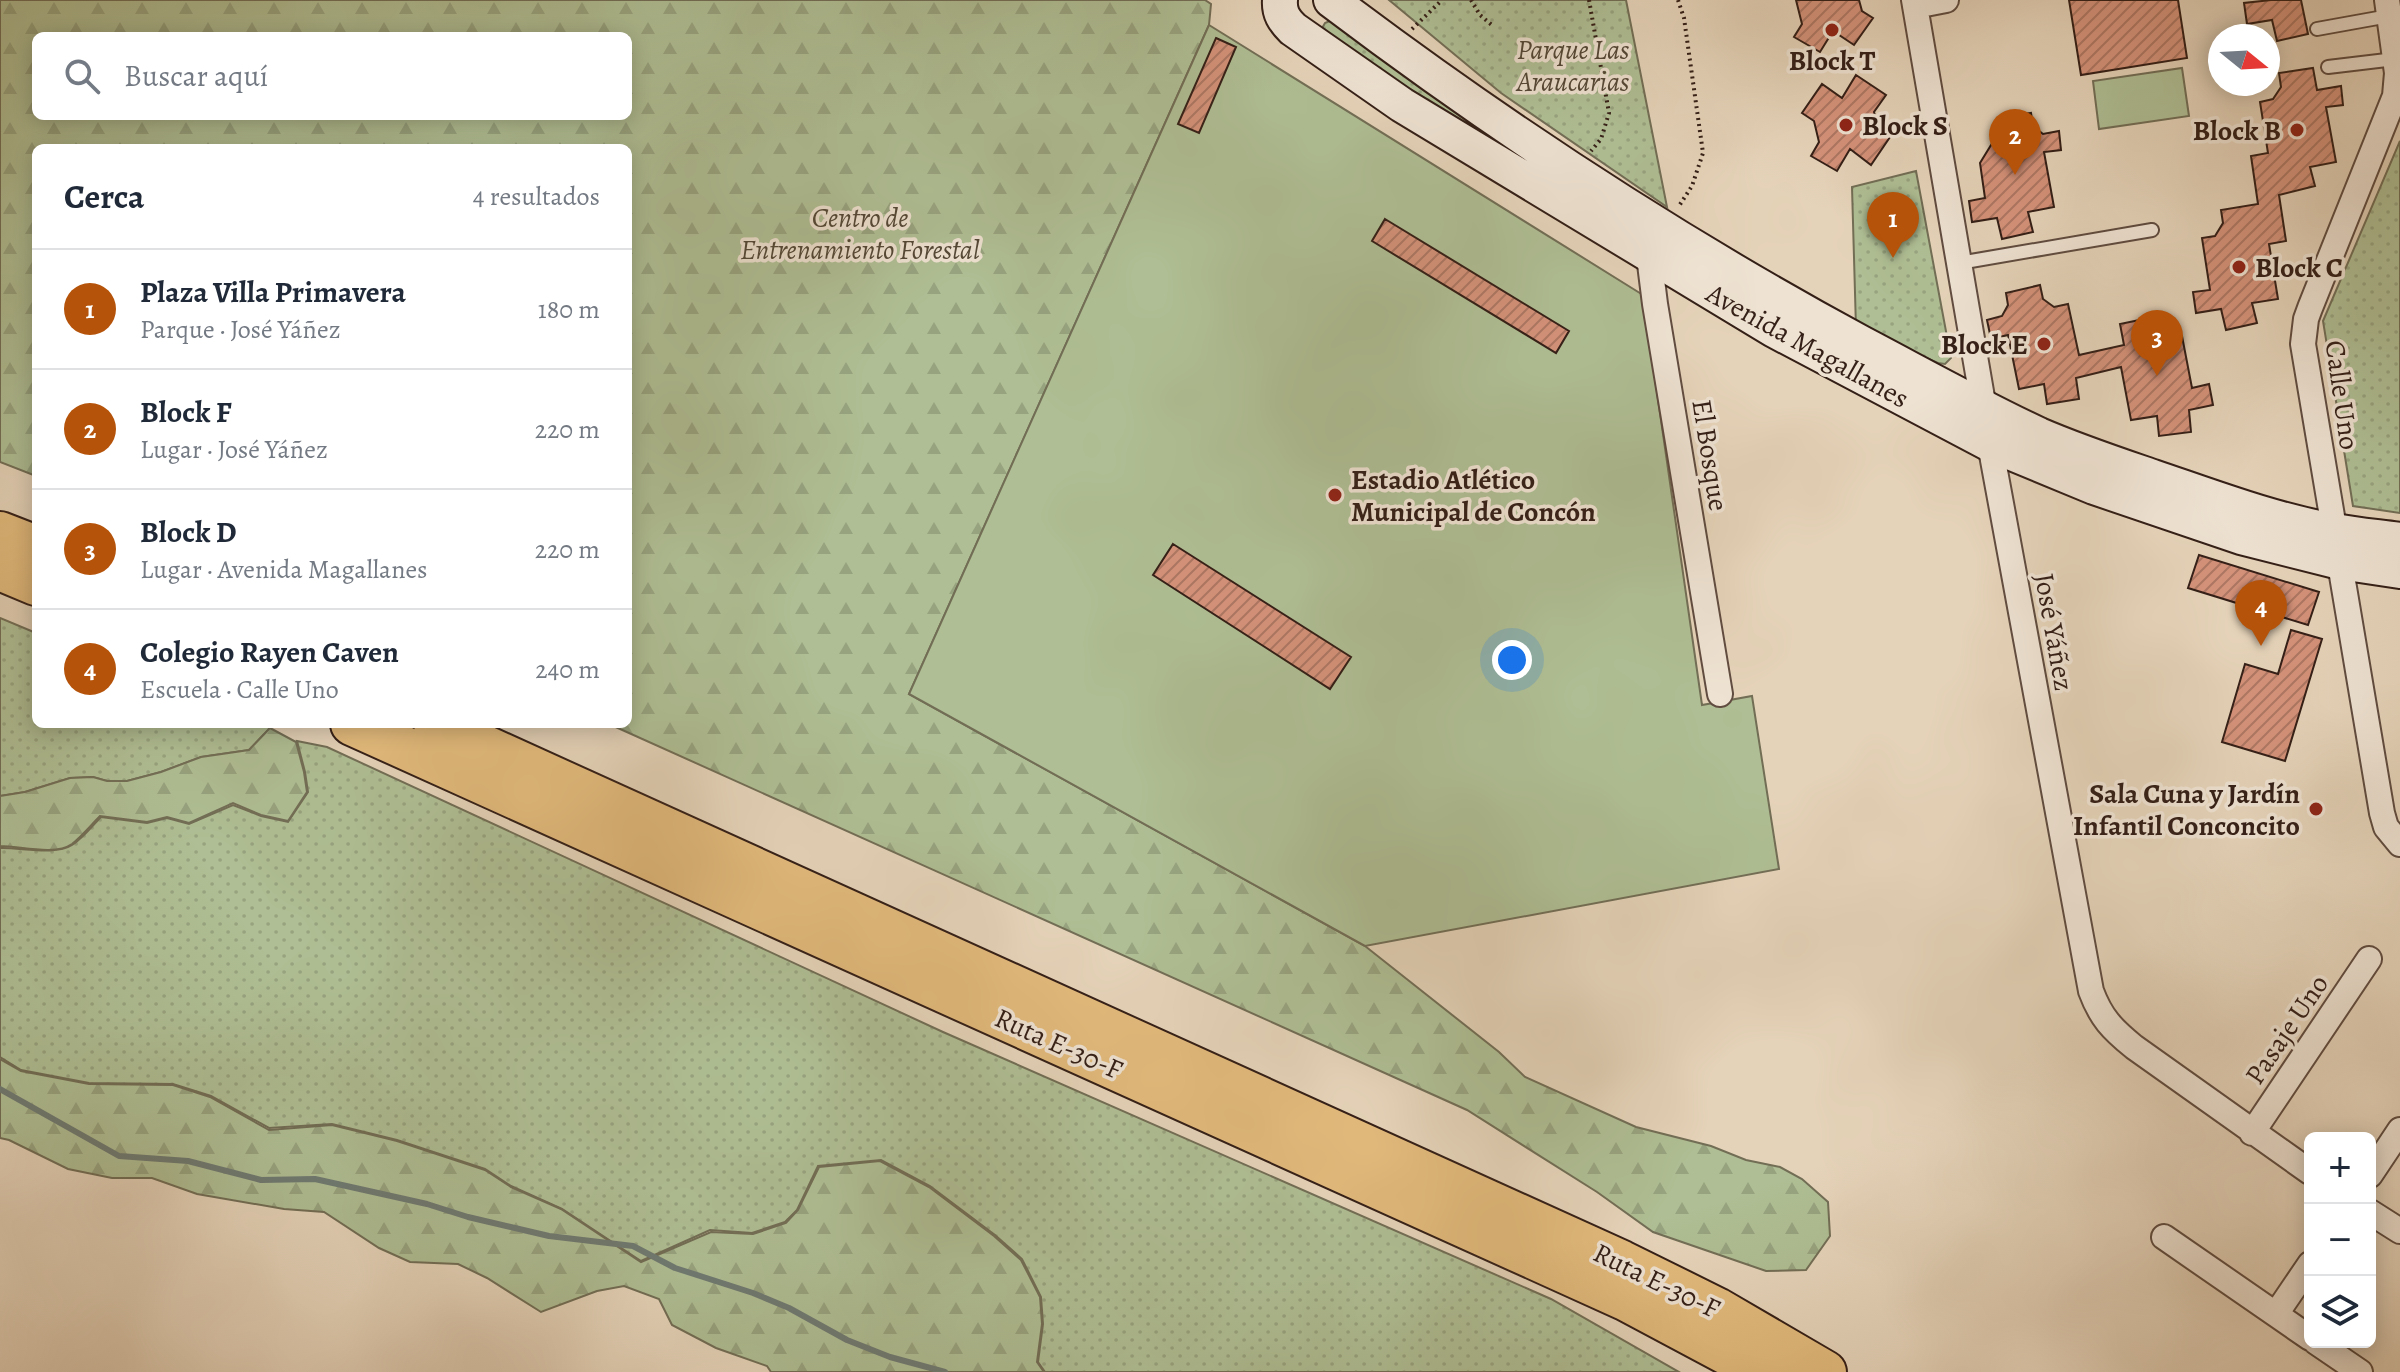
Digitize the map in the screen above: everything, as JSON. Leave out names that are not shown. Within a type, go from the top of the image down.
[{"type":"highway","points":[[0,533],[32,545]]},
{"type":"highway","points":[[0,569],[32,582]]},
{"type":"highway","name":"Ruta E-30-F","points":[[361,728],[1625,1299],[1762,1372]]},
{"type":"highway","name":"Ruta E-30-F","points":[[444,728],[1622,1262],[1717,1309],[1825,1372]]},
{"type":"main road","name":"Avenida Magallanes","points":[[1280,0],[1282,17],[1304,38],[1402,105],[1657,242],[1789,304],[2042,436],[2228,502],[2400,571]]},
{"type":"main road","name":"Avenida Magallanes","points":[[1340,7],[1451,89],[1575,172],[1657,242],[1774,330],[1990,444],[2164,513],[2241,537],[2337,547],[2400,540]]},
{"type":"main road","points":[[1304,38],[1314,14],[1340,7]]},
{"type":"street","points":[[1914,3],[1946,0]]},
{"type":"street","name":"José Yáñez","points":[[1914,3],[1990,444],[2091,991],[2098,1010],[2111,1028],[2304,1168]]},
{"type":"street","name":"Calle Uno","points":[[2388,8],[2395,59],[2396,87],[2392,104],[2310,308],[2304,331],[2304,356],[2382,813],[2386,827],[2400,844]]},
{"type":"street","name":"El Bosque","points":[[1657,242],[1655,304],[1720,694]]},
{"type":"street","name":"Pasaje Uno","points":[[2252,1133],[2369,959]]},
{"type":"street","points":[[2376,1166],[2400,1130]]},
{"type":"street","points":[[2376,1216],[2400,1231]]},
{"type":"street","points":[[2164,1237],[2304,1334]]},
{"type":"street","points":[[2276,1314],[2304,1273]]},
{"type":"street","points":[[2325,1348],[2360,1372]]},
{"type":"lane","points":[[2317,29],[2388,8]]},
{"type":"lane","points":[[2328,67],[2395,59]]},
{"type":"lane","points":[[1959,263],[2152,230]]},
{"type":"path","points":[[1393,47],[1442,0]]},
{"type":"path","points":[[1471,0],[1480,15],[1493,26]]},
{"type":"path","points":[[1575,172],[1601,139],[1609,113],[1589,0]]},
{"type":"path","points":[[1657,242],[1692,186],[1703,153],[1684,18],[1678,0]]},
{"type":"green space","name":"Centro de Entrenamiento Forestal","points":[[0,0],[1205,0],[1211,4],[1209,25],[909,694],[1365,946],[1499,1052],[1525,1077],[1636,1127],[1780,1167],[1802,1179],[1828,1202],[1830,1236],[1806,1270],[1766,1271],[1653,1232],[1597,1192],[1467,1110],[618,728],[632,728],[632,144],[32,144],[32,474],[0,462]]},
{"type":"green space","name":"Parque Las Araucarias","points":[[1389,0],[1626,0],[1667,207],[1501,93]]},
{"type":"green space","points":[[1332,20],[1639,224],[1412,100],[1321,30],[1325,23]]},
{"type":"green space","name":"Estadio Atlético Municipal de Concón","points":[[1209,25],[1643,295],[1702,705],[1752,696],[1779,869],[1365,946],[909,694]]},
{"type":"green space","points":[[2182,68],[2189,116],[2099,129],[2093,81]]},
{"type":"green space","points":[[2400,141],[2400,513],[2353,506],[2323,321]]},
{"type":"green space","points":[[1916,171],[1951,358],[1945,364],[1856,328],[1852,187]]},
{"type":"green space","points":[[0,618],[32,631],[32,728],[270,728],[249,750],[201,757],[127,781],[70,778],[0,796]]},
{"type":"green space","points":[[270,728],[296,742],[304,772],[307,792],[288,821],[261,815],[233,803],[189,823],[167,817],[147,822],[100,816],[65,848],[37,850],[0,846],[0,796],[70,778],[127,781],[201,757],[249,750]]},
{"type":"green space","points":[[297,741],[327,747],[943,1032],[1551,1299],[1679,1372],[1045,1372],[1038,1362],[1043,1324],[1041,1297],[1022,1259],[930,1186],[881,1160],[818,1166],[797,1210],[785,1222],[752,1233],[710,1230],[641,1261],[562,1209],[511,1186],[485,1169],[397,1140],[332,1124],[269,1128],[211,1096],[173,1084],[89,1083],[21,1070],[0,1057],[0,848],[65,848],[76,842],[101,817],[147,823],[167,818],[189,824],[233,805],[288,822],[308,792]]},
{"type":"green space","points":[[0,1059],[21,1071],[89,1084],[173,1085],[210,1097],[269,1130],[332,1125],[397,1141],[485,1170],[511,1187],[561,1209],[641,1262],[711,1232],[753,1234],[786,1223],[798,1210],[819,1167],[880,1161],[929,1187],[1021,1260],[1040,1297],[1042,1324],[1037,1362],[1044,1372],[771,1372],[767,1366],[716,1348],[672,1325],[659,1299],[624,1286],[597,1291],[541,1312],[458,1264],[410,1262],[379,1248],[324,1212],[284,1209],[197,1194],[152,1178],[112,1178],[68,1169],[0,1138]]},
{"type":"building","name":"Block T","points":[[1796,0],[1859,0],[1862,11],[1873,18],[1854,45],[1833,31],[1820,52],[1794,37],[1802,24]]},
{"type":"building","points":[[2069,0],[2178,0],[2187,58],[2081,75]]},
{"type":"building","points":[[2301,0],[2308,34],[2280,40],[2280,24],[2273,24],[2272,20],[2247,24],[2244,3]]},
{"type":"building","points":[[1216,38],[1236,47],[1199,133],[1178,124]]},
{"type":"building","points":[[2313,68],[2317,90],[2341,86],[2343,105],[2326,107],[2336,162],[2310,167],[2315,186],[2279,195],[2286,241],[2269,244],[2278,299],[2252,303],[2257,323],[2226,330],[2221,309],[2196,313],[2193,292],[2210,290],[2202,238],[2215,236],[2223,223],[2221,210],[2258,204],[2251,156],[2268,153],[2260,102],[2280,96],[2280,73]]},
{"type":"building","name":"Block S","points":[[1856,75],[1886,95],[1874,112],[1879,130],[1890,137],[1871,165],[1850,149],[1837,171],[1811,156],[1819,142],[1814,121],[1802,113],[1822,84],[1842,98]]},
{"type":"building","points":[[2031,113],[2033,126],[2043,134],[2059,131],[2061,150],[2044,152],[2054,207],[2028,212],[2033,232],[2002,239],[1997,218],[1972,222],[1969,201],[1985,198],[1980,163],[1999,132],[1997,118]]},
{"type":"building","points":[[1385,219],[1569,331],[1556,353],[1372,241]]},
{"type":"building","points":[[2040,285],[2043,299],[2054,307],[2068,304],[2079,355],[2124,345],[2120,324],[2154,317],[2156,330],[2168,340],[2182,336],[2192,388],[2209,384],[2213,405],[2189,410],[2191,432],[2159,436],[2157,416],[2131,420],[2121,367],[2076,378],[2079,399],[2047,404],[2044,384],[2019,389],[2008,335],[1991,339],[1987,320],[2002,316],[2008,305],[2006,293]]},
{"type":"building","points":[[1173,544],[1351,657],[1330,689],[1153,575]]},
{"type":"building","points":[[2199,555],[2319,592],[2308,625],[2188,588]]},
{"type":"building","points":[[2291,630],[2322,639],[2285,761],[2222,742],[2245,664],[2278,674]]},
{"type":"waterway","points":[[0,1089],[119,1156],[188,1161],[261,1180],[315,1179],[549,1236],[633,1246],[675,1268],[789,1308],[847,1340],[890,1357],[945,1372]]},
{"type":"place","name":"Block T","points":[[1832,30]]},
{"type":"place","name":"Block S","points":[[1846,125]]},
{"type":"place","name":"Block B","points":[[2297,130]]},
{"type":"place","name":"Block F","points":[[2015,175]]},
{"type":"place","name":"Plaza Villa Primavera","points":[[1893,258]]},
{"type":"place","name":"Block C","points":[[2239,267]]},
{"type":"place","name":"Block E","points":[[2044,344]]},
{"type":"place","name":"Block D","points":[[2157,376]]},
{"type":"place","name":"Estadio Atlético Municipal de Concón","points":[[1335,495]]},
{"type":"place","name":"Colegio Rayen Caven","points":[[2261,646]]},
{"type":"place","name":"Sala Cuna y Jardín Infantil Conconcito","points":[[2316,809]]}]
